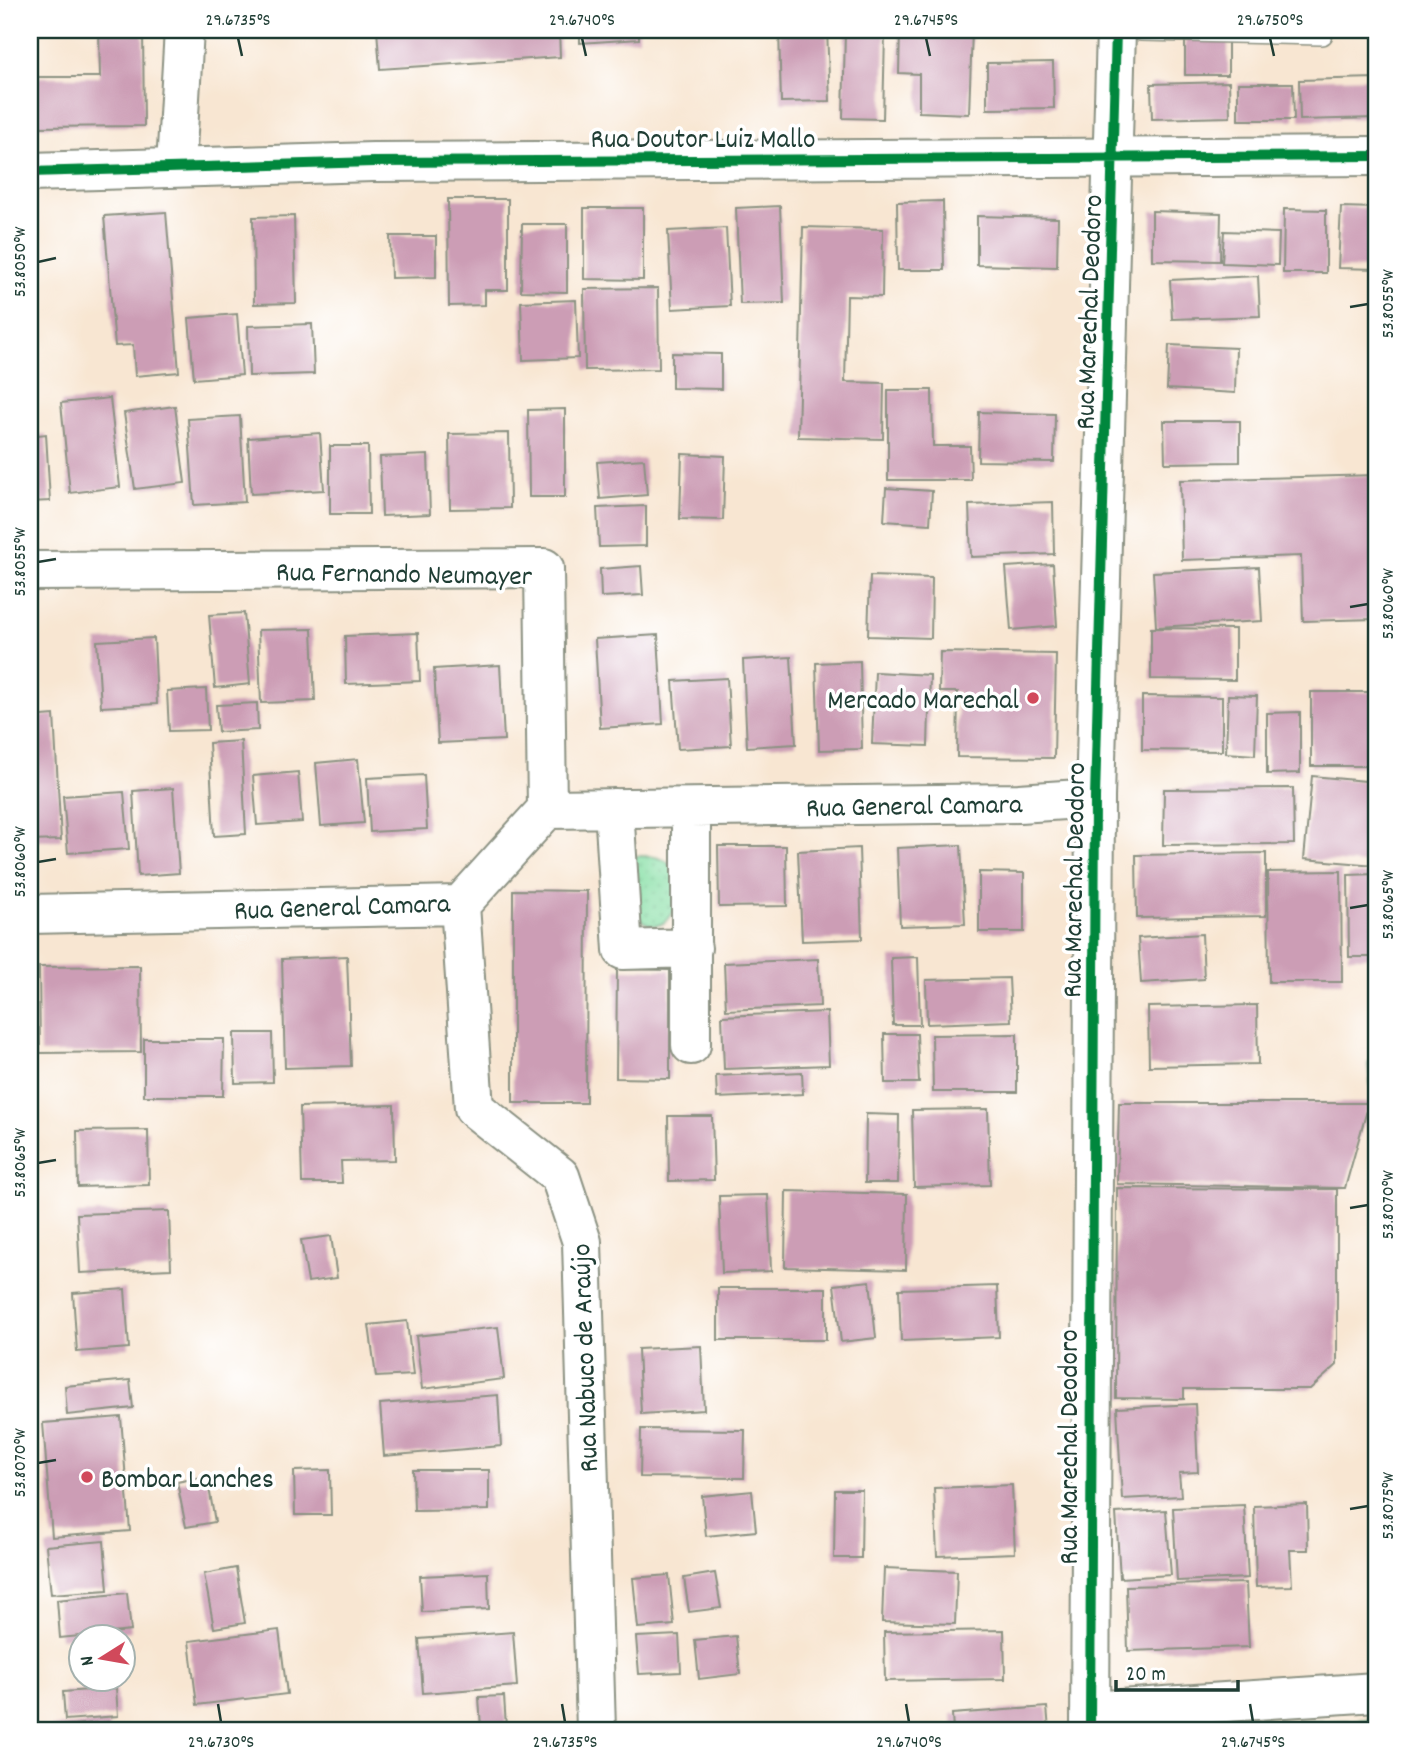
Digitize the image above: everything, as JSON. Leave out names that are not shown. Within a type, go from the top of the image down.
[{"type":"street","points":[[176,166],[184,30]]},
{"type":"street","name":"Rua Marechal Deodoro","points":[[1090,1721],[1095,798],[1115,158],[1116,30]]},
{"type":"street","name":"Rua Doutor Luiz Mallo","points":[[30,172],[373,162],[1376,156]]},
{"type":"street","name":"Rua Fernando Neumayer","points":[[30,571],[544,568],[547,809]]},
{"type":"street","name":"Rua General Camara","points":[[30,914],[460,905],[547,809],[1034,803],[1095,798]]},
{"type":"street","points":[[614,808],[623,950],[692,948]]},
{"type":"street","points":[[691,808],[691,1045]]},
{"type":"street","name":"Rua Nabuco de Araújo","points":[[460,905],[474,1108],[560,1176],[582,1242],[596,1730]]},
{"type":"street","points":[[1090,1721],[1376,1692]]},
{"type":"lane","points":[[1141,30],[1322,34]]},
{"type":"green space","points":[[632,856],[662,859],[675,871],[677,902],[668,920],[660,924],[651,925],[632,914]]},
{"type":"green space","points":[[1376,1054],[1376,1100],[1373,1099],[1368,1064]]},
{"type":"green space","points":[[1376,1719],[1376,1730],[1144,1730],[1144,1727]]},
{"type":"building","points":[[99,30],[143,30],[144,126],[31,127],[30,77],[100,77]]},
{"type":"building","points":[[265,30],[303,30],[304,32],[266,35]]},
{"type":"building","points":[[377,30],[559,30],[560,57],[380,69]]},
{"type":"building","points":[[580,30],[639,30],[639,39],[580,43]]},
{"type":"building","points":[[779,30],[827,30],[830,101],[781,102]]},
{"type":"building","points":[[900,30],[972,30],[969,114],[919,112],[919,74],[899,73]]},
{"type":"building","points":[[845,32],[885,33],[883,119],[843,118]]},
{"type":"building","points":[[1185,34],[1228,34],[1228,75],[1185,75]]},
{"type":"building","points":[[1053,62],[1054,108],[987,109],[987,63]]},
{"type":"building","points":[[1376,78],[1376,118],[1300,120],[1299,80]]},
{"type":"building","points":[[1229,82],[1230,117],[1152,119],[1151,84]]},
{"type":"building","points":[[1238,83],[1293,83],[1294,120],[1238,120]]},
{"type":"building","points":[[448,199],[508,199],[508,290],[485,290],[485,305],[449,306]]},
{"type":"building","points":[[943,201],[944,270],[898,270],[897,202]]},
{"type":"building","points":[[780,206],[784,303],[740,304],[736,208]]},
{"type":"building","points":[[1341,207],[1376,208],[1376,269],[1338,268]]},
{"type":"building","points":[[584,208],[643,208],[643,280],[584,279]]},
{"type":"building","points":[[1284,209],[1326,210],[1326,273],[1283,273]]},
{"type":"building","points":[[1152,211],[1221,213],[1220,261],[1152,260]]},
{"type":"building","points":[[166,212],[179,372],[135,376],[133,345],[115,346],[104,216]]},
{"type":"building","points":[[294,216],[296,303],[254,304],[253,217]]},
{"type":"building","points":[[977,216],[1058,218],[1057,267],[977,265]]},
{"type":"building","points":[[522,224],[567,224],[567,292],[521,291]]},
{"type":"building","points":[[803,227],[883,229],[882,297],[847,296],[845,382],[884,383],[883,439],[798,437]]},
{"type":"building","points":[[726,228],[730,306],[672,309],[668,231]]},
{"type":"building","points":[[1224,231],[1279,233],[1278,265],[1222,263]]},
{"type":"building","points":[[390,236],[436,236],[436,277],[391,278]]},
{"type":"building","points":[[1258,276],[1260,316],[1172,319],[1170,280]]},
{"type":"building","points":[[658,288],[659,369],[585,370],[584,289]]},
{"type":"building","points":[[576,300],[578,358],[523,360],[521,302]]},
{"type":"building","points":[[237,314],[242,375],[194,379],[189,318]]},
{"type":"building","points":[[312,324],[314,374],[249,376],[248,326]]},
{"type":"building","points":[[1169,345],[1236,348],[1235,393],[1167,389]]},
{"type":"building","points":[[672,353],[721,354],[721,389],[672,388]]},
{"type":"building","points":[[888,390],[932,390],[933,446],[970,446],[971,480],[888,480]]},
{"type":"building","points":[[110,398],[120,487],[70,493],[61,403]]},
{"type":"building","points":[[175,406],[185,483],[135,489],[124,413]]},
{"type":"building","points":[[565,409],[565,497],[529,497],[528,410]]},
{"type":"building","points":[[979,412],[1055,414],[1054,462],[978,461]]},
{"type":"building","points":[[240,416],[245,502],[194,505],[188,419]]},
{"type":"building","points":[[1164,421],[1240,421],[1240,462],[1165,463]]},
{"type":"building","points":[[320,433],[324,490],[251,494],[248,438]]},
{"type":"building","points":[[509,433],[510,508],[450,509],[449,434]]},
{"type":"building","points":[[46,434],[50,501],[30,502],[30,436]]},
{"type":"building","points":[[330,446],[368,446],[369,514],[330,514]]},
{"type":"building","points":[[682,454],[725,456],[723,520],[680,519]]},
{"type":"building","points":[[428,455],[430,514],[382,516],[380,457]]},
{"type":"building","points":[[644,459],[647,495],[600,499],[597,462]]},
{"type":"building","points":[[1376,475],[1376,619],[1303,621],[1301,556],[1182,560],[1180,480]]},
{"type":"building","points":[[886,488],[932,491],[930,524],[884,521]]},
{"type":"building","points":[[1053,502],[1054,554],[971,557],[969,505]]},
{"type":"building","points":[[646,506],[646,546],[599,547],[597,508]]},
{"type":"building","points":[[1053,564],[1057,626],[1011,630],[1006,567]]},
{"type":"building","points":[[641,566],[643,595],[601,597],[600,569]]},
{"type":"building","points":[[1259,567],[1262,621],[1156,627],[1153,572]]},
{"type":"building","points":[[870,576],[932,578],[931,638],[868,636]]},
{"type":"building","points":[[244,613],[250,684],[215,688],[209,615]]},
{"type":"building","points":[[1151,628],[1235,629],[1235,680],[1151,679]]},
{"type":"building","points":[[312,629],[315,701],[261,703],[258,630]]},
{"type":"building","points":[[418,633],[420,681],[346,684],[345,636]]},
{"type":"building","points":[[658,635],[663,724],[600,728],[595,639]]},
{"type":"building","points":[[154,638],[157,704],[101,707],[97,641]]},
{"type":"building","points":[[940,652],[1056,654],[1054,758],[957,757],[958,692],[939,692]]},
{"type":"building","points":[[791,657],[796,744],[747,747],[743,660]]},
{"type":"building","points":[[860,661],[862,749],[819,750],[816,663]]},
{"type":"building","points":[[500,665],[504,740],[438,743],[434,669]]},
{"type":"building","points":[[875,672],[930,675],[928,746],[872,744]]},
{"type":"building","points":[[727,678],[731,746],[678,749],[673,681]]},
{"type":"building","points":[[206,689],[208,730],[169,731],[167,691]]},
{"type":"building","points":[[1311,692],[1372,692],[1372,766],[1311,766]]},
{"type":"building","points":[[1228,695],[1257,696],[1255,755],[1226,753]]},
{"type":"building","points":[[1142,696],[1222,697],[1222,751],[1142,750]]},
{"type":"building","points":[[257,703],[258,730],[218,732],[216,705]]},
{"type":"building","points":[[1300,712],[1300,773],[1267,774],[1267,713]]},
{"type":"building","points":[[54,715],[61,840],[30,841],[30,717]]},
{"type":"building","points":[[241,741],[246,834],[214,836],[209,743]]},
{"type":"building","points":[[358,759],[364,823],[321,826],[316,763]]},
{"type":"building","points":[[298,772],[302,822],[257,825],[253,776]]},
{"type":"building","points":[[424,775],[427,829],[370,832],[367,778]]},
{"type":"building","points":[[1312,776],[1376,782],[1375,865],[1304,859]]},
{"type":"building","points":[[173,788],[179,873],[138,876],[133,791]]},
{"type":"building","points":[[1293,788],[1294,844],[1163,845],[1164,789]]},
{"type":"building","points":[[124,792],[129,849],[68,853],[63,796]]},
{"type":"building","points":[[961,845],[965,924],[900,926],[897,848]]},
{"type":"building","points":[[718,846],[786,846],[787,906],[719,907]]},
{"type":"building","points":[[859,848],[862,939],[802,941],[798,851]]},
{"type":"building","points":[[1266,853],[1266,916],[1137,918],[1136,855]]},
{"type":"building","points":[[1341,871],[1342,982],[1269,982],[1268,872]]},
{"type":"building","points":[[979,872],[1024,873],[1024,932],[979,932]]},
{"type":"building","points":[[1376,874],[1376,957],[1349,957],[1348,875]]},
{"type":"building","points":[[513,890],[587,891],[586,1103],[513,1103]]},
{"type":"building","points":[[1202,934],[1204,979],[1141,983],[1138,938]]},
{"type":"building","points":[[347,956],[351,1066],[285,1068],[282,959]]},
{"type":"building","points":[[918,957],[920,1025],[893,1025],[891,958]]},
{"type":"building","points":[[818,959],[820,1006],[726,1010],[724,963]]},
{"type":"building","points":[[140,966],[141,1052],[40,1053],[39,967]]},
{"type":"building","points":[[617,969],[670,970],[670,1079],[616,1078]]},
{"type":"building","points":[[1009,978],[1011,1021],[927,1024],[926,980]]},
{"type":"building","points":[[1257,1005],[1258,1064],[1149,1066],[1148,1007]]},
{"type":"building","points":[[827,1012],[829,1065],[724,1069],[722,1016]]},
{"type":"building","points":[[234,1033],[272,1033],[273,1082],[235,1083]]},
{"type":"building","points":[[884,1034],[917,1034],[919,1083],[885,1083]]},
{"type":"building","points":[[1017,1034],[1017,1092],[933,1092],[932,1035]]},
{"type":"building","points":[[144,1039],[224,1039],[223,1096],[144,1096]]},
{"type":"building","points":[[802,1072],[803,1094],[717,1098],[716,1076]]},
{"type":"building","points":[[1119,1103],[1369,1103],[1345,1188],[1117,1184]]},
{"type":"building","points":[[394,1105],[395,1160],[341,1161],[342,1183],[302,1183],[300,1107]]},
{"type":"building","points":[[988,1109],[990,1185],[914,1187],[912,1110]]},
{"type":"building","points":[[866,1114],[899,1115],[898,1183],[865,1183]]},
{"type":"building","points":[[668,1116],[712,1116],[714,1180],[669,1181]]},
{"type":"building","points":[[148,1130],[149,1185],[78,1187],[77,1131]]},
{"type":"building","points":[[1117,1188],[1337,1189],[1337,1365],[1310,1389],[1184,1389],[1184,1399],[1116,1398]]},
{"type":"building","points":[[786,1191],[907,1194],[906,1270],[785,1267]]},
{"type":"building","points":[[768,1195],[771,1271],[722,1273],[719,1196]]},
{"type":"building","points":[[169,1211],[171,1269],[80,1273],[77,1214]]},
{"type":"building","points":[[331,1236],[337,1278],[308,1282],[301,1240]]},
{"type":"building","points":[[870,1281],[876,1338],[841,1342],[834,1285]]},
{"type":"building","points":[[997,1286],[999,1337],[901,1341],[899,1289]]},
{"type":"building","points":[[718,1288],[826,1288],[826,1340],[718,1340]]},
{"type":"building","points":[[125,1289],[129,1348],[77,1352],[73,1293]]},
{"type":"building","points":[[407,1321],[413,1375],[376,1377],[369,1325]]},
{"type":"building","points":[[498,1327],[504,1379],[422,1389],[416,1336]]},
{"type":"building","points":[[701,1346],[704,1410],[641,1414],[638,1349]]},
{"type":"building","points":[[130,1380],[133,1408],[67,1415],[65,1386]]},
{"type":"building","points":[[498,1395],[501,1446],[384,1456],[380,1404]]},
{"type":"building","points":[[1195,1404],[1198,1472],[1179,1473],[1181,1496],[1122,1499],[1117,1408]]},
{"type":"building","name":"Bombar Lanches","points":[[121,1417],[130,1531],[52,1537],[43,1423]]},
{"type":"building","points":[[641,1429],[745,1430],[744,1478],[640,1477]]},
{"type":"building","points":[[330,1470],[331,1515],[295,1515],[294,1471]]},
{"type":"building","points":[[413,1470],[489,1470],[489,1510],[414,1511]]},
{"type":"building","points":[[207,1476],[215,1522],[186,1527],[177,1482]]},
{"type":"building","points":[[1012,1485],[1015,1553],[937,1556],[934,1488]]},
{"type":"building","points":[[835,1490],[862,1490],[861,1558],[834,1558]]},
{"type":"building","points":[[752,1491],[756,1531],[706,1536],[702,1496]]},
{"type":"building","points":[[1307,1504],[1308,1550],[1290,1550],[1292,1586],[1256,1587],[1254,1506]]},
{"type":"building","points":[[1244,1505],[1248,1578],[1177,1581],[1173,1508]]},
{"type":"building","points":[[1166,1510],[1171,1575],[1120,1578],[1116,1513]]},
{"type":"building","points":[[104,1541],[108,1590],[51,1594],[46,1546]]},
{"type":"building","points":[[236,1568],[245,1623],[214,1628],[204,1574]]},
{"type":"building","points":[[884,1568],[957,1571],[955,1624],[882,1622]]},
{"type":"building","points":[[488,1573],[489,1609],[422,1612],[420,1576]]},
{"type":"building","points":[[715,1573],[721,1608],[689,1612],[684,1578]]},
{"type":"building","points":[[669,1575],[674,1625],[638,1628],[633,1578]]},
{"type":"building","points":[[1246,1583],[1249,1647],[1128,1651],[1126,1586]]},
{"type":"building","points":[[127,1593],[130,1624],[66,1624],[66,1637],[60,1638],[57,1600]]},
{"type":"building","points":[[279,1630],[287,1694],[197,1705],[189,1641]]},
{"type":"building","points":[[1004,1630],[1005,1679],[885,1681],[884,1632]]},
{"type":"building","points":[[513,1632],[517,1686],[423,1693],[419,1639]]},
{"type":"building","points":[[679,1635],[681,1672],[639,1674],[636,1637]]},
{"type":"building","points":[[736,1636],[740,1674],[699,1679],[695,1640]]},
{"type":"building","points":[[63,1692],[116,1694],[118,1716],[65,1720]]},
{"type":"building","points":[[504,1696],[506,1727],[481,1728],[479,1697]]},
{"type":"building","points":[[1047,1707],[1049,1730],[953,1730],[952,1714]]},
{"type":"building","points":[[108,1722],[109,1730],[50,1730],[50,1727]]},
{"type":"cycle path","points":[[1090,1730],[1095,798],[1116,30]]},
{"type":"cycle path","points":[[30,172],[373,162],[1376,156]]},
{"type":"place","name":"Mercado Marechal","points":[[1033,698]]},
{"type":"place","name":"Bombar Lanches","points":[[87,1477]]}]
